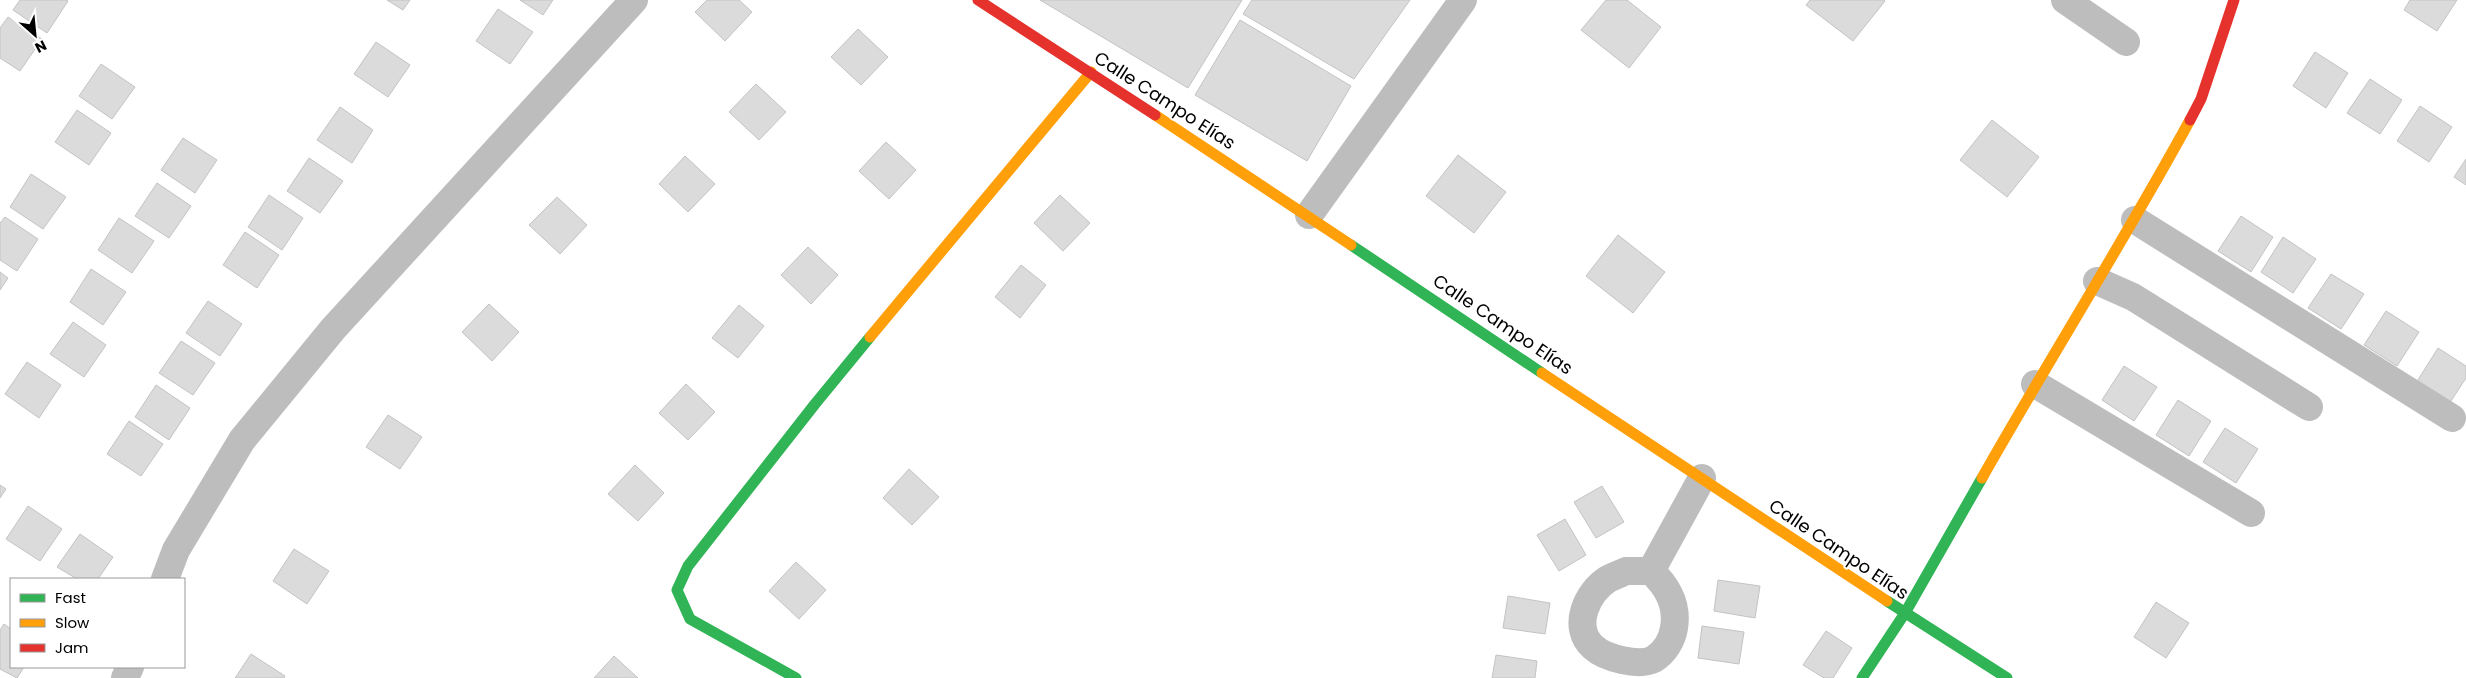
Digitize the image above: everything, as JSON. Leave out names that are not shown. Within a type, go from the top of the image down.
[{"type":"street","points":[[164,578],[176,550],[242,440],[334,329],[634,0]]},
{"type":"street","name":"Calle Campo Elías","points":[[978,0],[1309,215],[1905,613],[2007,678]]},
{"type":"street","points":[[1309,215],[1462,0]]},
{"type":"street","points":[[2065,0],[2126,42]]},
{"type":"street","points":[[1862,678],[1905,613],[2035,384],[2135,220],[2201,99],[2234,0]]},
{"type":"street","points":[[796,678],[690,618],[677,590],[688,566],[814,404],[1091,72]]},
{"type":"street","points":[[2135,220],[2452,418]]},
{"type":"street","points":[[2097,281],[2133,297],[2309,407]]},
{"type":"street","points":[[2035,384],[2251,513]]},
{"type":"street","points":[[1651,571],[1702,478]]},
{"type":"building","points":[[20,0],[68,1],[47,33],[13,10]]},
{"type":"building","points":[[387,0],[410,0],[403,10]]},
{"type":"building","points":[[520,0],[553,0],[543,15]]},
{"type":"building","points":[[707,0],[739,0],[752,12],[725,41],[695,12]]},
{"type":"building","points":[[1040,0],[1242,0],[1188,88]]},
{"type":"building","points":[[1252,0],[1410,0],[1354,79],[1243,14]]},
{"type":"building","points":[[1606,0],[1627,0],[1661,27],[1629,68],[1581,30]]},
{"type":"building","points":[[1810,0],[1885,1],[1853,41],[1806,5]]},
{"type":"building","points":[[2410,0],[2457,0],[2437,31],[2404,10]]},
{"type":"building","points":[[498,9],[533,32],[510,64],[476,41]]},
{"type":"building","points":[[8,17],[42,39],[20,71],[0,58],[0,28]]},
{"type":"building","points":[[1240,20],[1351,86],[1307,161],[1195,95]]},
{"type":"building","points":[[858,29],[888,57],[861,85],[831,57]]},
{"type":"building","points":[[376,42],[410,65],[388,97],[354,74]]},
{"type":"building","points":[[2315,52],[2348,73],[2326,108],[2293,86]]},
{"type":"building","points":[[101,64],[135,87],[112,119],[79,96]]},
{"type":"building","points":[[2370,79],[2402,100],[2380,134],[2347,113]]},
{"type":"building","points":[[756,84],[786,112],[759,140],[729,112]]},
{"type":"building","points":[[2420,106],[2452,127],[2429,162],[2397,141]]},
{"type":"building","points":[[340,107],[373,130],[352,163],[317,140]]},
{"type":"building","points":[[77,110],[111,133],[89,165],[55,142]]},
{"type":"building","points":[[1992,120],[2039,157],[2007,197],[1960,160]]},
{"type":"building","points":[[183,138],[217,160],[195,193],[161,170]]},
{"type":"building","points":[[886,142],[916,170],[889,199],[859,171]]},
{"type":"building","points":[[1458,155],[1506,192],[1474,233],[1426,196]]},
{"type":"building","points":[[685,156],[715,184],[688,212],[659,184]]},
{"type":"building","points":[[309,158],[343,181],[320,213],[287,191]]},
{"type":"building","points":[[2466,159],[2466,185],[2454,177]]},
{"type":"building","points":[[31,174],[66,197],[43,229],[10,207]]},
{"type":"building","points":[[157,183],[191,206],[169,238],[135,216]]},
{"type":"building","points":[[269,195],[303,218],[282,250],[248,227]]},
{"type":"building","points":[[1060,195],[1090,223],[1063,251],[1034,223]]},
{"type":"building","points":[[557,197],[587,225],[560,254],[529,225]]},
{"type":"building","points":[[2241,216],[2273,237],[2251,272],[2218,251]]},
{"type":"building","points":[[5,217],[38,239],[17,271],[0,260],[0,223]]},
{"type":"building","points":[[119,218],[154,241],[132,273],[98,250]]},
{"type":"building","points":[[245,232],[279,255],[257,288],[223,265]]},
{"type":"building","points":[[1618,235],[1665,272],[1633,313],[1586,276]]},
{"type":"building","points":[[2283,237],[2316,259],[2293,293],[2261,272]]},
{"type":"building","points":[[808,247],[838,275],[811,304],[781,275]]},
{"type":"building","points":[[1021,265],[1046,285],[1020,318],[995,297]]},
{"type":"building","points":[[91,269],[126,292],[103,325],[70,302]]},
{"type":"building","points":[[0,272],[8,278],[0,290]]},
{"type":"building","points":[[2331,274],[2364,294],[2341,329],[2308,308]]},
{"type":"building","points":[[208,301],[242,324],[220,356],[186,333]]},
{"type":"building","points":[[489,304],[519,332],[492,361],[462,332]]},
{"type":"building","points":[[739,305],[764,326],[738,358],[712,338]]},
{"type":"building","points":[[2386,311],[2419,332],[2397,366],[2364,345]]},
{"type":"building","points":[[73,322],[106,345],[84,377],[50,354]]},
{"type":"building","points":[[181,341],[215,363],[193,395],[159,373]]},
{"type":"building","points":[[2438,348],[2466,366],[2466,378],[2449,404],[2416,383]]},
{"type":"building","points":[[27,362],[61,385],[39,418],[5,394]]},
{"type":"building","points":[[2124,366],[2157,387],[2134,421],[2102,400]]},
{"type":"building","points":[[686,384],[715,412],[688,440],[659,413]]},
{"type":"building","points":[[156,385],[190,408],[169,440],[135,417]]},
{"type":"building","points":[[2178,400],[2211,421],[2189,456],[2156,435]]},
{"type":"building","points":[[388,415],[422,437],[400,469],[366,447]]},
{"type":"building","points":[[129,421],[163,444],[141,476],[107,454]]},
{"type":"building","points":[[2225,428],[2258,449],[2236,483],[2203,462]]},
{"type":"building","points":[[635,465],[664,493],[638,521],[608,494]]},
{"type":"building","points":[[909,469],[939,497],[912,525],[883,498]]},
{"type":"building","points":[[0,485],[6,489],[0,498]]},
{"type":"building","points":[[1602,486],[1624,522],[1596,538],[1574,502]]},
{"type":"building","points":[[28,506],[62,529],[40,561],[6,539]]},
{"type":"building","points":[[1565,519],[1586,555],[1559,571],[1537,535]]},
{"type":"building","points":[[80,534],[113,557],[99,578],[75,578],[57,567]]},
{"type":"building","points":[[294,549],[329,571],[307,604],[273,581]]},
{"type":"building","points":[[796,562],[826,590],[799,619],[769,591]]},
{"type":"building","points":[[1718,580],[1760,586],[1755,618],[1714,611]]},
{"type":"building","points":[[1508,596],[1550,603],[1545,634],[1503,628]]},
{"type":"building","points":[[2156,602],[2189,623],[2166,658],[2134,637]]},
{"type":"building","points":[[4,624],[10,628],[10,668],[23,668],[17,678],[0,669],[0,630]]},
{"type":"building","points":[[1702,626],[1744,632],[1739,664],[1698,658]]},
{"type":"building","points":[[1826,631],[1852,648],[1833,678],[1824,678],[1803,665]]},
{"type":"building","points":[[251,654],[285,676],[284,678],[235,678]]},
{"type":"building","points":[[1496,655],[1537,661],[1535,678],[1492,678]]},
{"type":"building","points":[[614,656],[638,678],[594,678]]},
{"type":"traffic: fast","points":[[1351,245],[1542,373]]},
{"type":"traffic: fast","points":[[796,678],[690,619],[677,590],[688,566],[870,337]]},
{"type":"traffic: fast","points":[[1862,678],[1905,613],[1982,478]]},
{"type":"traffic: fast","points":[[1887,601],[2007,678]]},
{"type":"traffic: slow","points":[[870,337],[1091,72]]},
{"type":"traffic: slow","points":[[1155,115],[1351,245]]},
{"type":"traffic: slow","points":[[1982,478],[2190,120]]},
{"type":"traffic: slow","points":[[1542,373],[1887,601]]},
{"type":"traffic: jam","points":[[978,0],[1155,115]]},
{"type":"traffic: jam","points":[[2190,120],[2201,99],[2234,0]]}]
